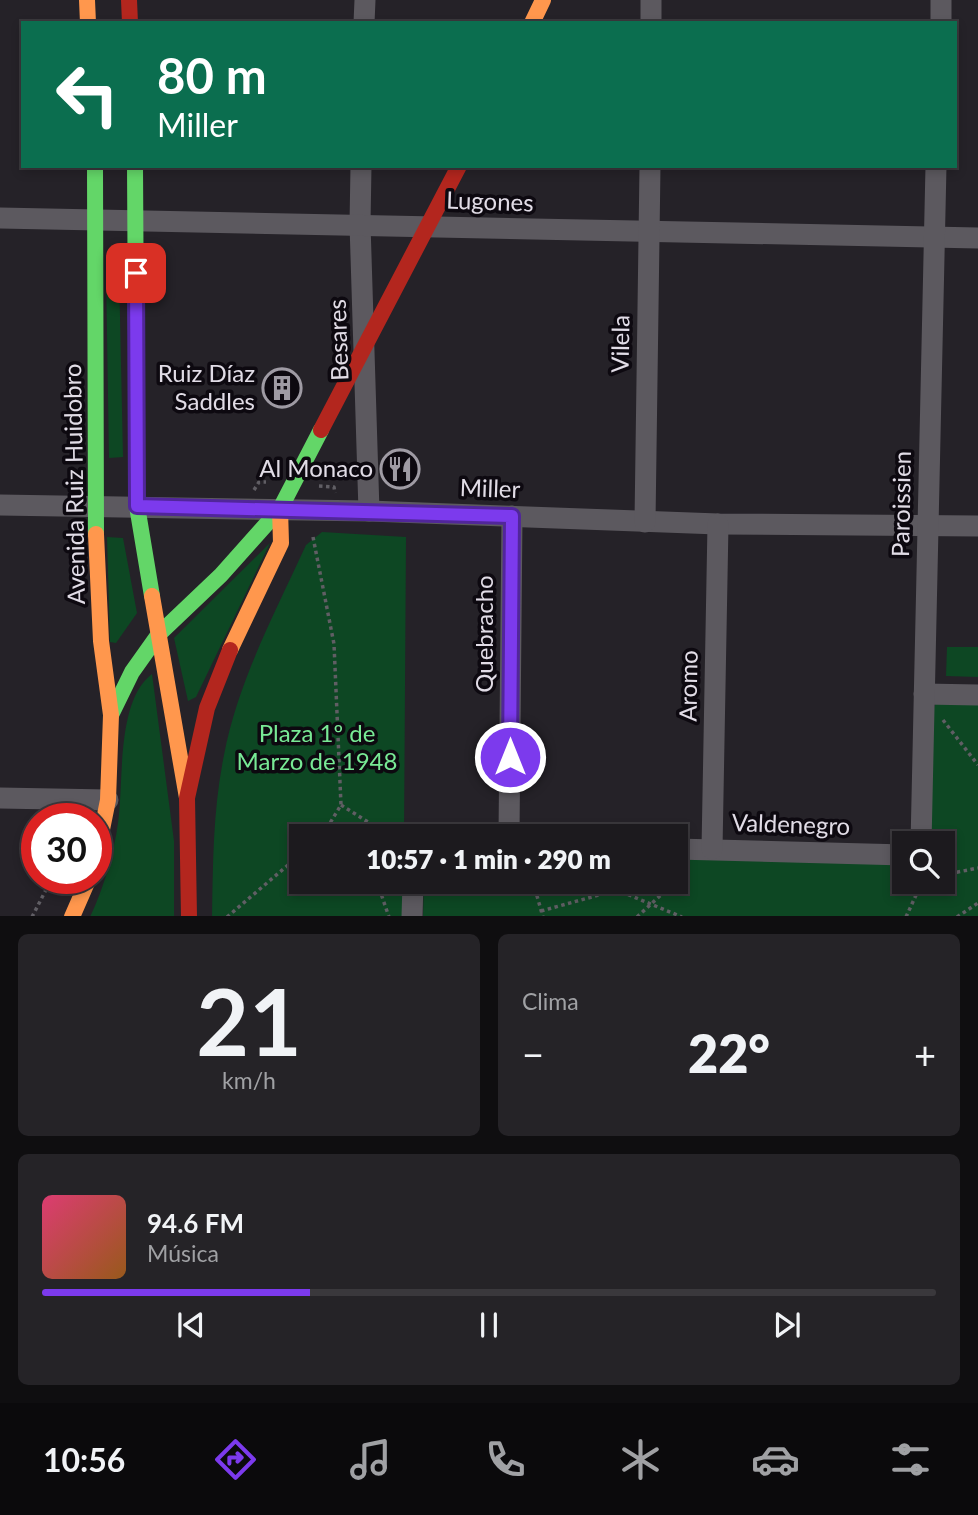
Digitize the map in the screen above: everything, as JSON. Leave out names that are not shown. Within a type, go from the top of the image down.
[{"type":"main road","points":[[87,0],[88,21]]},
{"type":"main road","points":[[129,0],[130,21]]},
{"type":"main road","points":[[533,21],[543,0]]},
{"type":"main road","name":"Avenida Ruiz Huidobro","points":[[95,168],[95,505],[101,641],[111,715],[107,803]]},
{"type":"main road","points":[[135,168],[137,506],[187,798],[189,916]]},
{"type":"main road","points":[[111,715],[132,672],[159,634],[221,575],[280,509],[458,168]]},
{"type":"main road","points":[[187,798],[207,708],[218,678],[281,543],[280,509]]},
{"type":"main road","points":[[72,916],[82,894]]},
{"type":"street","points":[[364,21],[365,0]]},
{"type":"street","points":[[651,0],[651,21]]},
{"type":"street","points":[[941,0],[941,21]]},
{"type":"street","name":"Besares","points":[[361,168],[360,224],[366,348],[369,511]]},
{"type":"street","name":"Vilela","points":[[645,522],[650,168]]},
{"type":"street","name":"Paroissien","points":[[921,831],[936,168]]},
{"type":"street","name":"Lugones","points":[[0,218],[978,238]]},
{"type":"street","name":"Miller","points":[[0,505],[369,511],[718,524],[978,526]]},
{"type":"street","name":"Quebracho","points":[[509,824],[512,516]]},
{"type":"street","name":"Aromo","points":[[712,849],[718,524]]},
{"type":"street","points":[[924,694],[978,695]]},
{"type":"street","points":[[0,798],[108,800]]},
{"type":"street","name":"Valdenegro","points":[[688,849],[892,855]]},
{"type":"street","points":[[412,916],[413,894]]},
{"type":"path","points":[[313,537],[334,645],[341,805],[330,824]]},
{"type":"path","points":[[942,719],[978,765]]},
{"type":"path","points":[[341,805],[371,824]]},
{"type":"path","points":[[227,916],[289,864]]},
{"type":"path","points":[[955,873],[978,868]]},
{"type":"path","points":[[536,894],[542,914],[617,890],[682,916]]},
{"type":"path","points":[[32,916],[44,894]]},
{"type":"path","points":[[381,894],[389,916]]},
{"type":"path","points":[[637,916],[664,894]]},
{"type":"path","points":[[906,916],[916,894]]},
{"type":"path","points":[[957,916],[978,903]]},
{"type":"green space","points":[[106,270],[119,270],[123,457],[109,458]]},
{"type":"green space","name":"Plaza 1º de Marzo de 1948","points":[[322,532],[406,537],[404,824],[289,824],[289,894],[404,894],[404,916],[212,916],[213,856],[220,775],[238,701],[306,545]]},
{"type":"green space","points":[[107,537],[123,538],[137,613],[116,643],[110,642]]},
{"type":"green space","points":[[270,543],[196,697],[188,701],[174,638]]},
{"type":"green space","points":[[947,647],[978,647],[978,677],[946,676]]},
{"type":"green space","points":[[152,674],[174,841],[174,916],[90,916],[99,894],[112,894],[112,854],[120,806],[124,743],[132,703],[140,686]]},
{"type":"green space","points":[[936,702],[978,702],[978,916],[423,916],[424,894],[688,894],[688,859],[892,863],[892,894],[955,894],[955,831],[929,831]]},
{"type":"traffic: fast","points":[[95,168],[96,534]]},
{"type":"traffic: fast","points":[[135,168],[137,506],[152,596]]},
{"type":"traffic: fast","points":[[111,715],[132,672],[159,634],[221,575],[280,509],[321,430]]},
{"type":"traffic: slow","points":[[87,0],[88,21]]},
{"type":"traffic: slow","points":[[533,21],[543,0]]},
{"type":"traffic: slow","points":[[230,650],[281,543],[280,509]]},
{"type":"traffic: slow","points":[[96,534],[101,641],[111,715],[107,803]]},
{"type":"traffic: slow","points":[[152,596],[187,798]]},
{"type":"traffic: slow","points":[[72,916],[82,894]]},
{"type":"traffic: jam","points":[[129,0],[130,21]]},
{"type":"traffic: jam","points":[[321,430],[458,168]]},
{"type":"traffic: jam","points":[[189,916],[187,798],[207,708],[230,650]]},
{"type":"place","name":"Ruiz Díaz Saddles","points":[[282,388]]},
{"type":"place","name":"Al Monaco","points":[[400,469]]},
{"type":"route","points":[[136,273],[137,506],[512,516],[510,757]]}]
